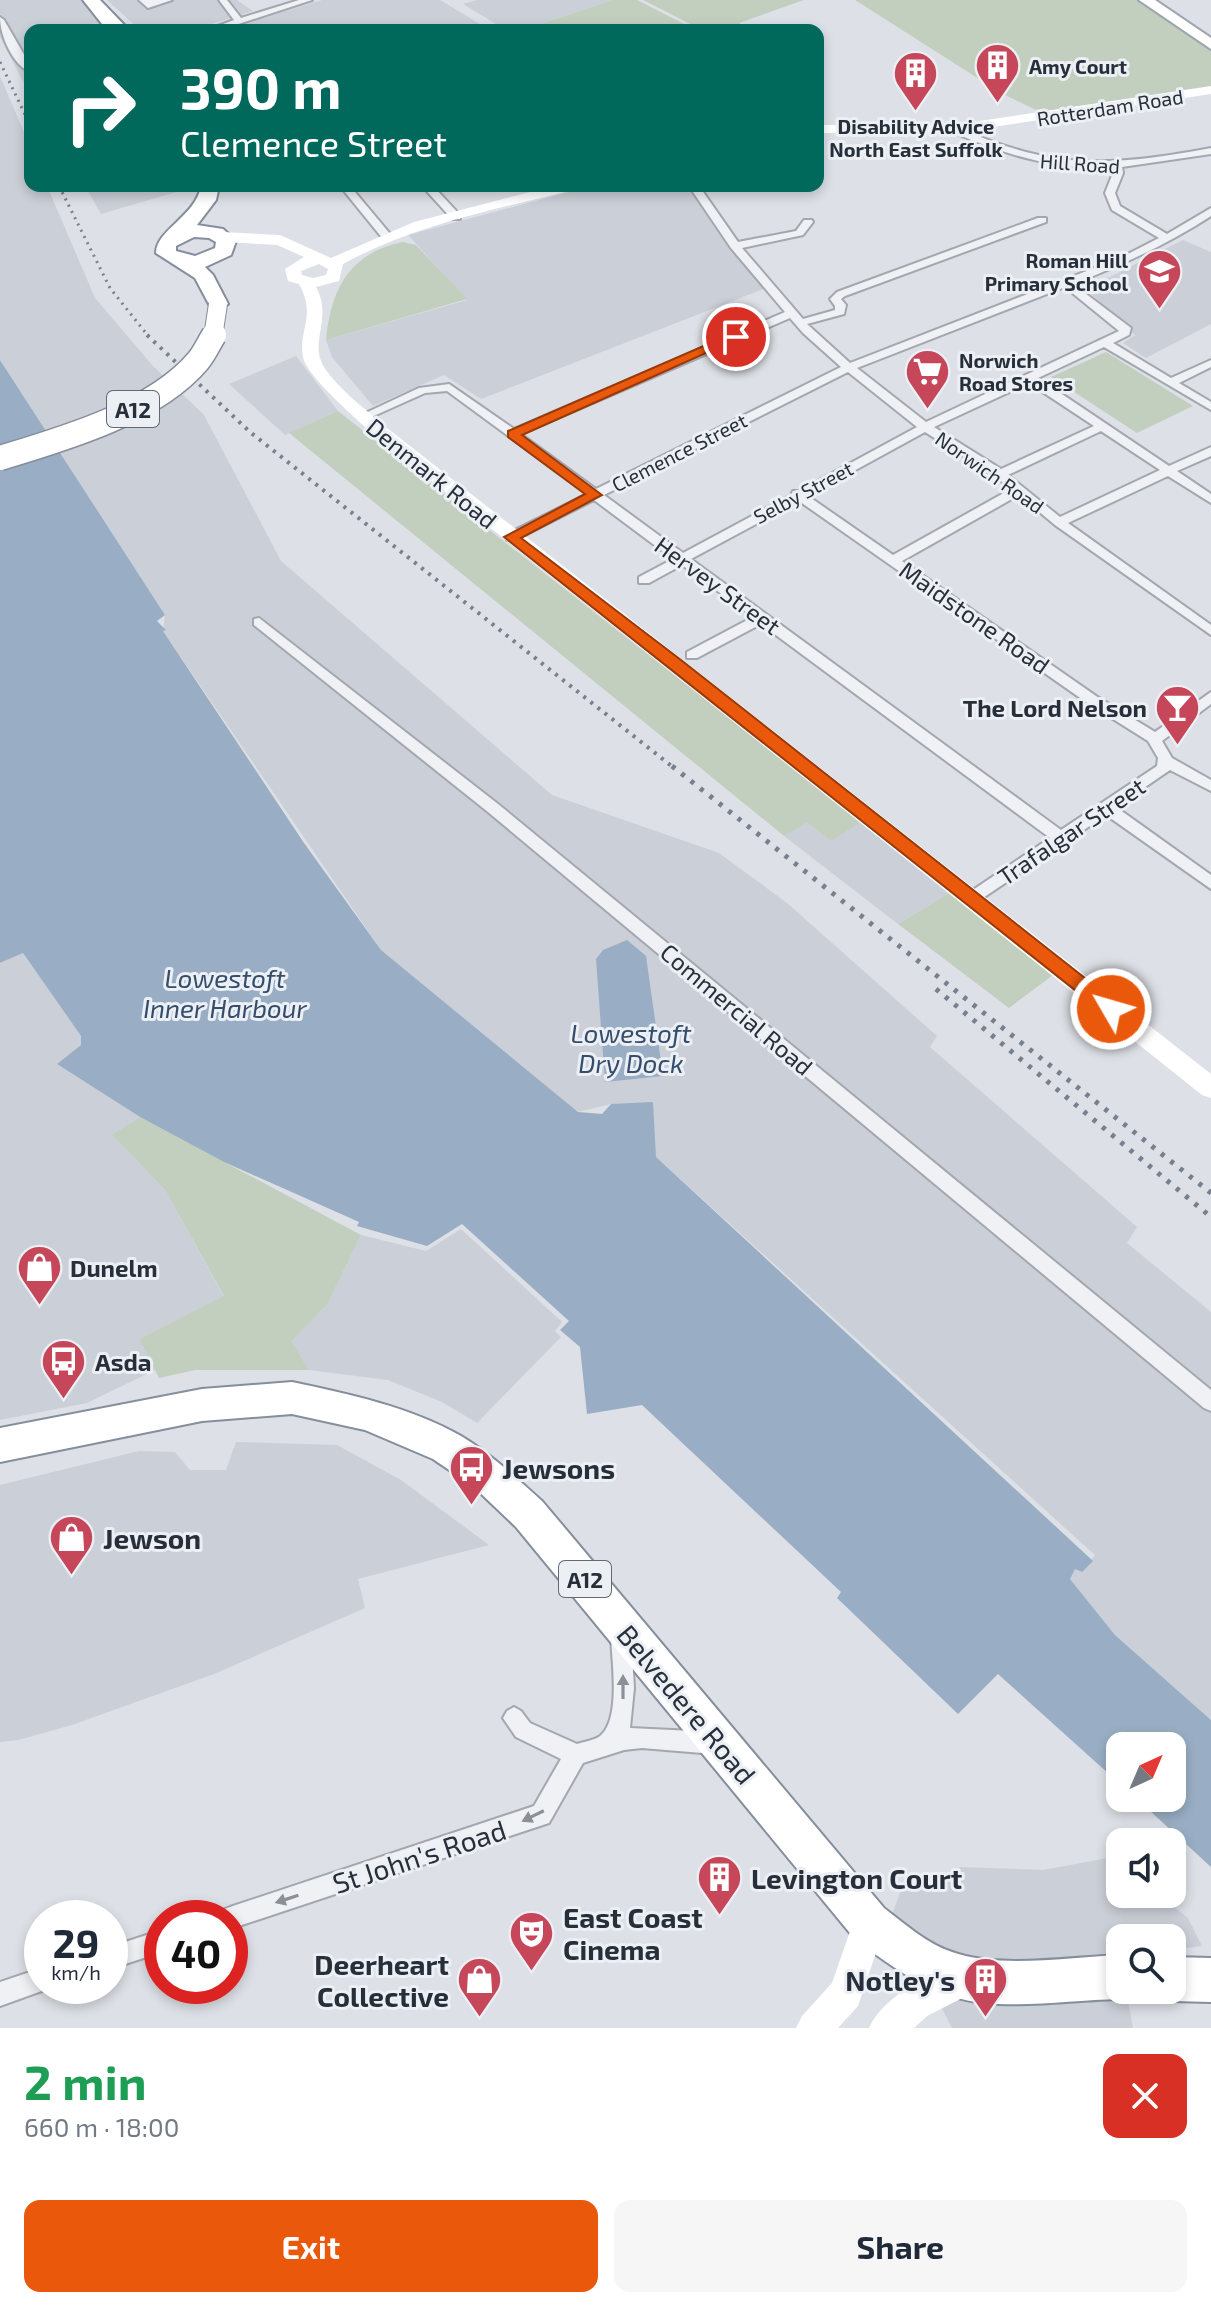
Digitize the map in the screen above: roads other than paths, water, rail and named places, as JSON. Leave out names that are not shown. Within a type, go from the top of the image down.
[{"type":"highway","points":[[91,0],[112,24]]},
{"type":"highway","points":[[209,192],[201,209],[166,244],[166,253],[186,262],[203,275],[218,304]]},
{"type":"highway","name":"A12","points":[[0,458],[120,416],[172,384],[208,345],[220,317],[220,277],[218,244],[202,220],[201,209]]},
{"type":"highway","points":[[177,235],[194,231],[218,244]]},
{"type":"highway","points":[[186,262],[218,244]]},
{"type":"highway","name":"Belvedere Road","points":[[0,1445],[202,1405],[292,1398],[367,1414],[446,1447],[486,1474],[529,1514],[869,1923]]},
{"type":"highway","name":"A12","points":[[869,1923],[913,1958],[964,1979]]},
{"type":"highway","points":[[964,1979],[996,1982],[1106,1978]]},
{"type":"highway","points":[[1186,1979],[1211,1980]]},
{"type":"main road","points":[[1146,0],[1211,45]]},
{"type":"street","points":[[148,5],[168,0]]},
{"type":"street","points":[[223,0],[239,21]]},
{"type":"street","points":[[230,24],[308,0]]},
{"type":"street","points":[[0,20],[24,66]]},
{"type":"street","name":"Rotterdam Road","points":[[824,129],[953,129],[1118,107],[1211,90]]},
{"type":"street","name":"Hill Road","points":[[953,129],[998,150],[1074,166],[1117,166],[1211,151]]},
{"type":"street","points":[[1117,166],[1118,173],[1110,193],[1116,208],[1165,237]]},
{"type":"street","points":[[350,192],[387,237]]},
{"type":"street","points":[[433,192],[456,217]]},
{"type":"street","points":[[296,265],[292,274],[311,292],[329,267],[387,237],[550,192]]},
{"type":"street","name":"Norwich Road","points":[[698,192],[735,246],[791,313],[848,368],[925,427],[1021,489],[1059,522],[1211,630]]},
{"type":"street","name":"Clemence Street","points":[[511,537],[848,368],[1124,260],[1181,231],[1211,211]]},
{"type":"street","points":[[800,323],[837,314],[842,308],[835,299],[841,294],[1042,220]]},
{"type":"street","points":[[735,246],[799,233],[808,222]]},
{"type":"street","points":[[218,244],[280,240],[329,267]]},
{"type":"street","points":[[218,244],[262,247],[280,252],[296,265],[329,267]]},
{"type":"street","points":[[1066,283],[1126,331],[1103,342]]},
{"type":"street","name":"Denmark Road","points":[[311,292],[311,359],[325,379],[363,417],[1211,1088]]},
{"type":"street","points":[[512,434],[791,313]]},
{"type":"street","points":[[837,314],[852,321]]},
{"type":"street","points":[[1103,342],[1211,407]]},
{"type":"street","name":"Selby Street","points":[[644,580],[925,427],[1103,342]]},
{"type":"street","points":[[1172,382],[1211,363]]},
{"type":"street","points":[[1028,377],[1211,499]]},
{"type":"street","name":"Hervey Street","points":[[363,417],[423,390],[449,387],[1061,838]]},
{"type":"street","points":[[1000,474],[1101,427]]},
{"type":"street","points":[[1059,522],[1211,451]]},
{"type":"street","points":[[894,560],[1021,489]]},
{"type":"street","name":"Maidstone Road","points":[[797,494],[1091,699],[1155,739]]},
{"type":"street","points":[[692,655],[762,618]]},
{"type":"street","name":"Commercial Road","points":[[259,622],[505,817],[1211,1402]]},
{"type":"street","points":[[1155,739],[1211,698]]},
{"type":"street","name":"Trafalgar Street","points":[[972,898],[1164,768],[1166,761],[1155,745],[1155,739]]},
{"type":"street","points":[[1166,761],[1211,786]]},
{"type":"street","points":[[1107,808],[1211,883]]},
{"type":"street","points":[[606,1746],[621,1724],[624,1688],[620,1623]]},
{"type":"street","points":[[514,1718],[523,1730],[576,1755],[642,1737],[720,1744]]},
{"type":"street","name":"St John's Road","points":[[248,1912],[541,1815],[576,1755]]},
{"type":"street","points":[[814,2028],[846,1994],[869,1923]]},
{"type":"street","points":[[887,2028],[915,2004],[964,1979]]},
{"type":"street","points":[[0,1994],[24,1986]]},
{"type":"water","name":"Lowestoft Inner Harbour","points":[[0,360],[165,615],[157,621],[166,630],[163,631],[304,843],[381,950],[578,1112],[602,1114],[611,1104],[653,1102],[656,1157],[1093,1561],[1082,1572],[1075,1569],[1070,1579],[1115,1635],[1211,1720],[1211,1867],[1186,1844],[1186,1828],[1169,1828],[1151,1812],[1186,1812],[1186,1732],[1106,1732],[1106,1771],[998,1674],[958,1714],[837,1598],[841,1592],[642,1405],[587,1414],[580,1347],[560,1330],[569,1321],[462,1224],[427,1246],[357,1226],[359,1222],[224,1162],[140,1117],[57,1064],[81,1045],[81,1036],[23,953],[0,963]]},
{"type":"water","name":"Lowestoft Dry Dock","points":[[627,940],[646,956],[663,1076],[605,1082],[596,959],[603,950]]},
{"type":"railway","points":[[0,62],[24,112]]},
{"type":"railway","points":[[62,192],[110,288],[149,337]]},
{"type":"railway","points":[[149,337],[250,432],[674,768]]},
{"type":"railway","points":[[672,766],[1211,1193]]},
{"type":"railway","points":[[936,989],[1211,1217]]},
{"type":"place","name":"Amy Court","points":[[998,105]]},
{"type":"place","name":"Disability Advice North East Suffolk","points":[[916,113]]},
{"type":"place","name":"Roman Hill Primary School","points":[[1159,310]]},
{"type":"place","name":"Norwich Road Stores","points":[[928,411]]},
{"type":"place","name":"The Lord Nelson","points":[[1178,746]]},
{"type":"place","name":"Dunelm","points":[[39,1306]]},
{"type":"place","name":"Asda","points":[[64,1400]]},
{"type":"place","name":"Jewsons","points":[[471,1507]]},
{"type":"place","name":"Jewson","points":[[72,1577]]},
{"type":"place","name":"Levington Court","points":[[720,1917]]},
{"type":"place","name":"East Coast Cinema","points":[[532,1972]]},
{"type":"place","name":"Deerheart Collective","points":[[480,2019]]},
{"type":"place","name":"Notley's","points":[[986,2019]]}]
